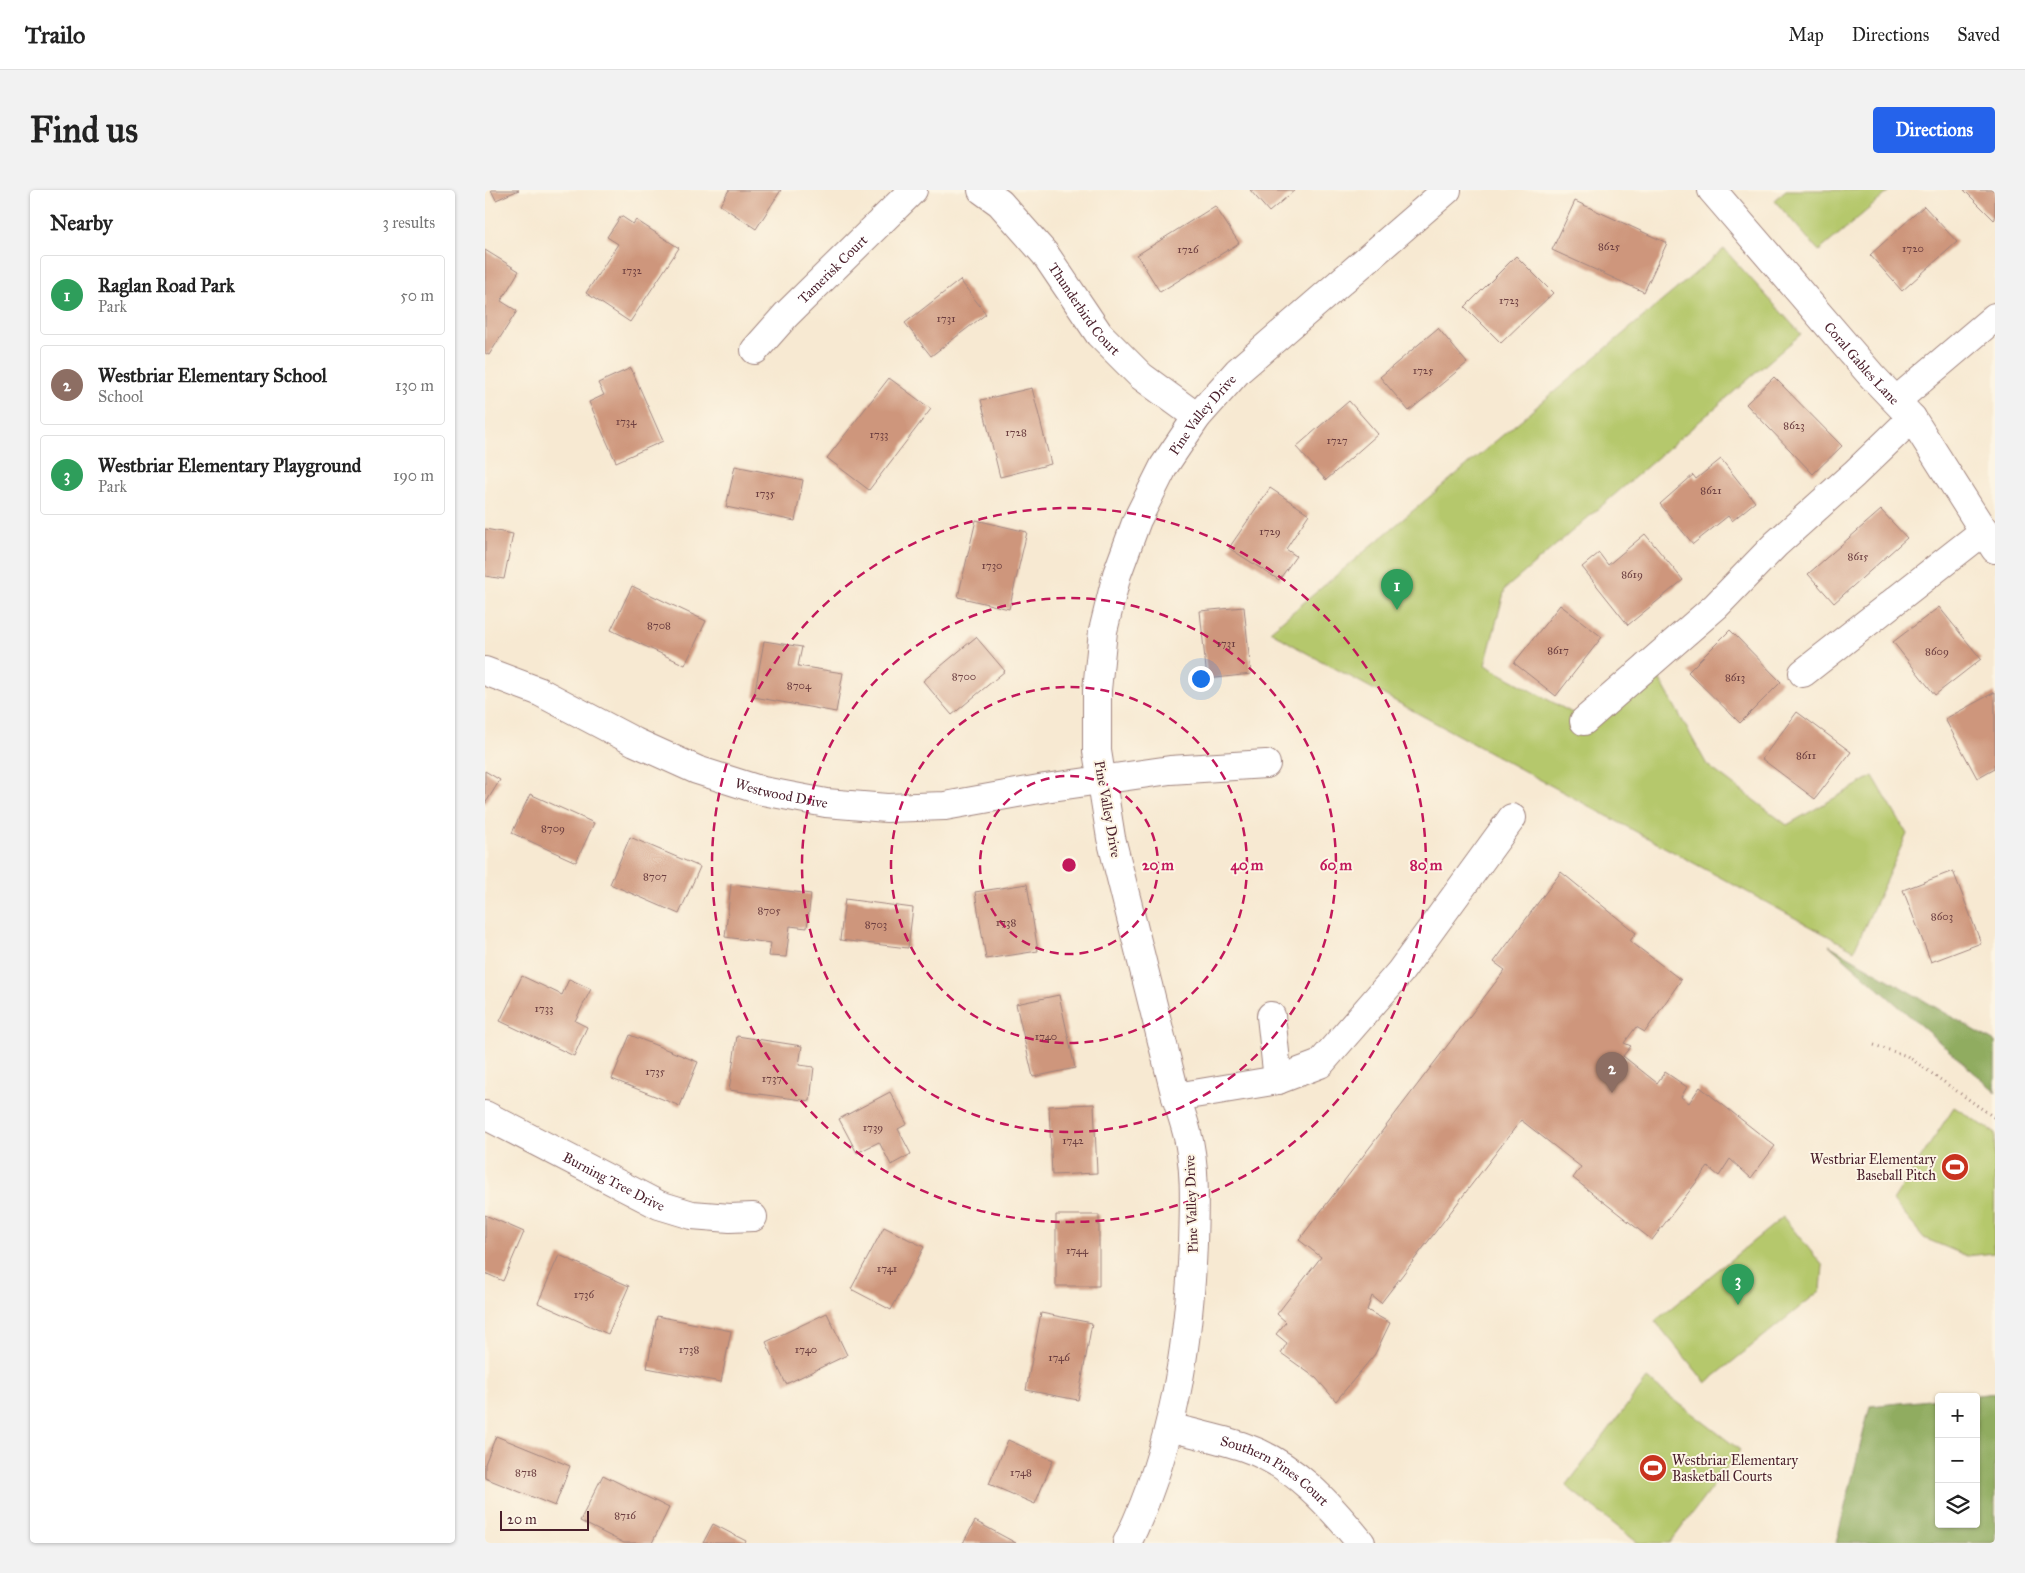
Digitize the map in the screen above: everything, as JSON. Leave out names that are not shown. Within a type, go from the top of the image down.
[{"type":"street","name":"Tamerisk Court","points":[[755,350],[786,315],[913,190]]},
{"type":"street","name":"Thunderbird Court","points":[[982,190],[999,204],[1045,254],[1099,334],[1141,376],[1197,417]]},
{"type":"street","name":"Pine Valley Drive","points":[[1127,1543],[1152,1484],[1170,1427],[1182,1365],[1192,1281],[1192,1176],[1188,1135],[1176,1097],[1111,838],[1101,780],[1097,751],[1097,690],[1103,631],[1117,574],[1137,520],[1164,466],[1197,417],[1238,371],[1447,190]]},
{"type":"street","name":"Coral Gables Lane","points":[[1712,190],[1871,375],[1905,409],[1989,540]]},
{"type":"street","points":[[1584,722],[1716,606],[1776,544],[1855,474],[1905,409],[1995,317]]},
{"type":"street","points":[[1803,674],[1989,540]]},
{"type":"street","name":"Westwood Drive","points":[[485,671],[538,691],[635,742],[697,770],[763,791],[826,803],[887,808],[945,806],[1170,770],[1266,764]]},
{"type":"street","points":[[1176,1097],[1278,1080],[1320,1064],[1399,972],[1512,818]]},
{"type":"street","points":[[1271,1016],[1278,1080]]},
{"type":"street","name":"Burning Tree Drive","points":[[485,1114],[659,1205],[692,1215],[730,1218],[753,1217]]},
{"type":"street","name":"Southern Pines Court","points":[[1170,1427],[1246,1447],[1280,1464],[1313,1488],[1361,1543]]},
{"type":"path","points":[[1874,1045],[1907,1056],[1995,1118]]},
{"type":"green space","points":[[1786,190],[1891,190],[1819,251],[1774,200]]},
{"type":"green space","points":[[1724,249],[1801,334],[1505,589],[1485,665],[1585,720],[1652,665],[1707,765],[1787,825],[1873,776],[1907,834],[1854,950],[1303,651],[1270,631]]},
{"type":"green space","points":[[1829,945],[1995,1042],[1995,1091]]},
{"type":"green space","name":"Westbriar Elementary Baseball Pitch","points":[[1954,1107],[1995,1133],[1994,1253],[1967,1256],[1924,1238],[1893,1201]]},
{"type":"green space","points":[[1783,1217],[1823,1266],[1821,1290],[1706,1383],[1655,1321]]},
{"type":"green space","name":"Westbriar Elementary Basketball Courts","points":[[1647,1379],[1740,1450],[1670,1543],[1638,1543],[1566,1486]]},
{"type":"green space","points":[[1995,1393],[1995,1543],[1836,1543],[1870,1406],[1935,1399],[1935,1528],[1980,1528],[1980,1395]]},
{"type":"building","points":[[491,190],[519,190],[496,200]]},
{"type":"building","points":[[729,190],[781,190],[756,229],[720,205]]},
{"type":"building","points":[[1250,190],[1295,190],[1269,212]]},
{"type":"building","points":[[1964,190],[1995,190],[1995,219],[1994,220]]},
{"type":"building","points":[[1575,201],[1667,243],[1644,292],[1552,250]]},
{"type":"building","points":[[1215,206],[1239,243],[1160,292],[1137,255]]},
{"type":"building","points":[[1924,206],[1957,242],[1902,291],[1870,255]]},
{"type":"building","points":[[621,216],[633,224],[636,220],[679,248],[630,322],[586,293],[618,244],[607,237]]},
{"type":"building","points":[[485,250],[519,271],[501,301],[517,311],[489,355],[485,353]]},
{"type":"building","points":[[1516,256],[1553,293],[1501,343],[1465,307]]},
{"type":"building","points":[[960,280],[986,314],[931,356],[905,323]]},
{"type":"building","points":[[1438,328],[1467,363],[1409,411],[1380,377]]},
{"type":"building","points":[[631,368],[663,441],[616,462],[589,402],[604,395],[598,383]]},
{"type":"building","points":[[1774,377],[1842,446],[1813,474],[1746,404]]},
{"type":"building","points":[[889,378],[931,409],[869,490],[827,458]]},
{"type":"building","points":[[1032,388],[1051,464],[1000,477],[981,400]]},
{"type":"building","points":[[1349,401],[1378,434],[1326,480],[1296,447]]},
{"type":"building","points":[[1721,459],[1755,502],[1732,521],[1728,516],[1693,544],[1660,504],[1693,475],[1696,479]]},
{"type":"building","points":[[735,466],[803,480],[795,521],[726,507]]},
{"type":"building","points":[[1270,488],[1309,514],[1286,549],[1296,556],[1279,580],[1229,548]]},
{"type":"building","points":[[1881,510],[1907,538],[1834,603],[1808,574]]},
{"type":"building","points":[[976,520],[1027,532],[1009,609],[958,597]]},
{"type":"building","points":[[485,529],[513,534],[504,579],[485,576]]},
{"type":"building","points":[[1645,534],[1683,580],[1628,625],[1582,567],[1599,553],[1608,565]]},
{"type":"building","points":[[632,586],[706,621],[685,665],[611,630]]},
{"type":"building","points":[[1560,605],[1602,637],[1556,696],[1514,663]]},
{"type":"building","points":[[1244,607],[1251,674],[1207,679],[1200,611]]},
{"type":"building","points":[[1939,607],[1981,659],[1935,695],[1893,642]]},
{"type":"building","points":[[1730,630],[1781,682],[1740,723],[1688,672]]},
{"type":"building","points":[[976,637],[1005,671],[952,715],[923,681]]},
{"type":"building","points":[[764,641],[802,647],[798,666],[843,673],[836,712],[754,697]]},
{"type":"building","points":[[1995,692],[1995,768],[1977,778],[1945,719]]},
{"type":"building","points":[[1797,712],[1851,752],[1815,799],[1762,759]]},
{"type":"building","points":[[485,771],[500,780],[485,804]]},
{"type":"building","points":[[530,794],[594,823],[576,862],[512,833]]},
{"type":"building","points":[[630,837],[700,867],[679,914],[610,884]]},
{"type":"building","points":[[1953,871],[1981,943],[1931,962],[1903,890]]},
{"type":"building","points":[[1561,872],[1636,933],[1630,941],[1681,980],[1645,1032],[1636,1027],[1624,1043],[1631,1046],[1623,1056],[1657,1083],[1665,1072],[1687,1087],[1681,1097],[1689,1103],[1700,1087],[1775,1146],[1751,1178],[1730,1159],[1719,1176],[1708,1167],[1652,1240],[1573,1178],[1581,1167],[1521,1120],[1381,1303],[1372,1296],[1367,1310],[1390,1323],[1375,1354],[1336,1401],[1316,1378],[1281,1353],[1287,1343],[1276,1334],[1286,1322],[1277,1314],[1321,1257],[1299,1240],[1505,970],[1494,962]]},
{"type":"building","points":[[731,884],[811,894],[807,928],[790,926],[786,957],[769,956],[771,943],[725,937]]},
{"type":"building","points":[[1027,884],[1038,951],[986,959],[975,892]]},
{"type":"building","points":[[845,899],[913,908],[908,948],[840,940]]},
{"type":"building","points":[[522,976],[562,995],[569,979],[591,989],[575,1021],[587,1027],[574,1056],[500,1021]]},
{"type":"building","points":[[1059,995],[1075,1068],[1033,1077],[1016,1004]]},
{"type":"building","points":[[630,1035],[698,1062],[680,1106],[612,1079]]},
{"type":"building","points":[[737,1036],[802,1046],[799,1065],[814,1067],[810,1101],[729,1090]]},
{"type":"building","points":[[890,1092],[907,1124],[898,1129],[911,1154],[891,1165],[879,1142],[857,1153],[839,1119]]},
{"type":"building","points":[[1094,1104],[1097,1173],[1052,1175],[1049,1106]]},
{"type":"building","points":[[485,1215],[524,1232],[503,1281],[485,1273]]},
{"type":"building","points":[[1056,1215],[1099,1215],[1099,1286],[1056,1286]]},
{"type":"building","points":[[884,1227],[924,1247],[891,1310],[851,1289]]},
{"type":"building","points":[[559,1255],[629,1286],[608,1334],[538,1303]]},
{"type":"building","points":[[827,1313],[847,1355],[786,1384],[766,1342]]},
{"type":"building","points":[[1041,1313],[1092,1323],[1078,1400],[1026,1390]]},
{"type":"building","points":[[657,1316],[731,1331],[721,1382],[647,1368]]},
{"type":"building","points":[[496,1436],[570,1466],[555,1506],[485,1478],[485,1464]]},
{"type":"building","points":[[1008,1440],[1053,1460],[1035,1504],[989,1484]]},
{"type":"building","points":[[603,1475],[669,1508],[652,1543],[624,1543],[580,1521]]},
{"type":"building","points":[[975,1521],[1016,1543],[963,1543]]},
{"type":"building","points":[[713,1524],[746,1541],[745,1543],[703,1543]]},
{"type":"place","name":"Raglan Road Park","points":[[1397,610]]},
{"type":"place","name":"Westbriar Elementary School","points":[[1612,1093]]},
{"type":"place","name":"Westbriar Elementary Baseball Pitch","points":[[1955,1167]]},
{"type":"place","name":"Westbriar Elementary Playground","points":[[1738,1305]]},
{"type":"place","name":"Westbriar Elementary Basketball Courts","points":[[1653,1468]]}]
